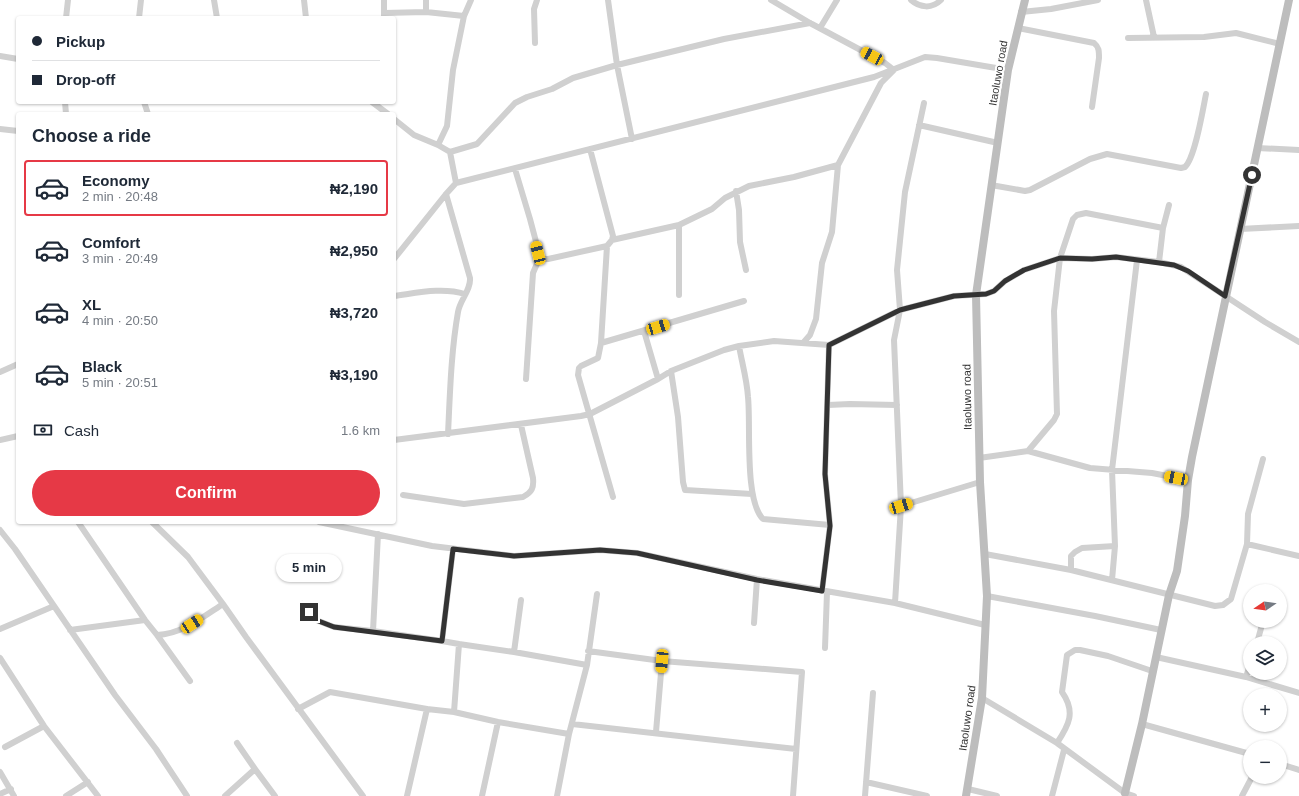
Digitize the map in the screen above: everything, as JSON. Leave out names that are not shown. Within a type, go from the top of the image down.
[{"type":"street","points":[[66,16],[68,0]]},
{"type":"street","points":[[139,16],[141,0]]},
{"type":"street","points":[[214,0],[217,16]]},
{"type":"street","points":[[304,0],[306,16]]},
{"type":"street","points":[[384,0],[384,15],[426,12],[464,16]]},
{"type":"street","points":[[426,0],[426,12]]},
{"type":"street","points":[[438,145],[447,126],[452,70],[464,16],[471,0]]},
{"type":"street","points":[[535,43],[534,9],[537,0]]},
{"type":"street","points":[[608,0],[616,65],[632,139]]},
{"type":"street","points":[[770,0],[885,63],[894,70]]},
{"type":"street","points":[[820,28],[837,0]]},
{"type":"street","points":[[911,0],[922,7],[935,5],[941,0]]},
{"type":"street","name":"Itaoluwo road","points":[[967,793],[982,698],[987,596],[979,458],[976,295],[1008,70],[1025,0]]},
{"type":"street","points":[[1021,12],[1051,9],[1098,0]]},
{"type":"street","points":[[1146,0],[1154,37]]},
{"type":"street","points":[[1125,793],[1142,724],[1169,595],[1177,571],[1183,533],[1188,480],[1225,296],[1289,0]]},
{"type":"street","points":[[396,121],[414,135],[438,145],[450,152],[477,144],[520,100],[552,89],[574,78],[616,65],[724,39],[810,23]]},
{"type":"street","points":[[1018,28],[1094,43],[1097,46],[1099,50],[1099,58],[1092,107]]},
{"type":"street","points":[[1128,38],[1204,37],[1236,33],[1280,44]]},
{"type":"street","points":[[0,56],[16,59]]},
{"type":"street","points":[[396,256],[456,183],[866,79],[894,70],[925,57],[1008,70]]},
{"type":"street","points":[[803,343],[810,335],[816,319],[822,263],[832,232],[838,165],[881,83],[894,70]]},
{"type":"street","points":[[992,186],[1025,191],[1030,190],[1090,159],[1107,154],[1181,168],[1185,167],[1190,160],[1200,126],[1206,94]]},
{"type":"street","points":[[895,603],[901,506],[894,340],[900,310],[897,270],[904,200],[924,103]]},
{"type":"street","points":[[379,104],[386,112]]},
{"type":"street","points":[[919,125],[998,143]]},
{"type":"street","points":[[0,129],[16,131]]},
{"type":"street","points":[[1258,148],[1299,150]]},
{"type":"street","points":[[590,149],[613,232],[612,240],[607,246],[602,343],[598,358],[581,366],[578,372],[613,497]]},
{"type":"street","points":[[450,152],[456,183]]},
{"type":"street","points":[[612,240],[679,225],[712,209],[736,191],[749,186],[838,165]]},
{"type":"street","points":[[515,169],[530,219],[539,259],[533,273],[526,379]]},
{"type":"street","points":[[736,191],[739,210],[740,242],[746,270]]},
{"type":"street","points":[[446,194],[470,278],[470,284],[464,294],[458,310],[453,345],[448,434]]},
{"type":"street","points":[[1159,262],[1163,228],[1169,205]]},
{"type":"street","points":[[1028,451],[1054,420],[1057,414],[1054,311],[1060,258],[1073,218],[1086,213],[1163,228]]},
{"type":"street","points":[[679,225],[679,295]]},
{"type":"street","points":[[1240,229],[1299,226]]},
{"type":"street","points":[[539,259],[548,259],[607,246]]},
{"type":"street","points":[[396,440],[521,425],[590,414],[671,371],[724,350],[774,341],[829,345],[900,310],[954,296],[986,294],[994,291],[1005,281],[1024,270],[1060,258],[1092,259],[1116,257],[1159,262],[1181,267],[1265,322],[1299,342]]},
{"type":"street","points":[[1112,580],[1115,546],[1112,470],[1137,260]]},
{"type":"street","points":[[396,296],[429,291],[456,291],[464,294]]},
{"type":"street","points":[[602,343],[744,301]]},
{"type":"street","points":[[644,331],[658,379]]},
{"type":"street","points":[[825,648],[825,592],[830,526],[825,474],[829,345]]},
{"type":"street","points":[[740,346],[748,397],[749,451],[752,494],[760,516],[763,520],[830,526]]},
{"type":"street","points":[[0,372],[16,365]]},
{"type":"street","points":[[671,371],[678,416],[683,482],[685,490],[752,494]]},
{"type":"street","points":[[828,405],[850,404],[896,406]]},
{"type":"street","points":[[403,495],[464,504],[523,497],[531,492],[534,486],[521,425]]},
{"type":"street","points":[[0,440],[16,436]]},
{"type":"street","points":[[979,458],[1028,451],[1090,468],[1152,473],[1188,480]]},
{"type":"street","points":[[985,554],[1071,570],[1215,606],[1223,605],[1231,598],[1247,544],[1248,514],[1263,459]]},
{"type":"street","points":[[901,506],[980,482]]},
{"type":"street","points":[[79,524],[145,620],[190,681]]},
{"type":"street","points":[[154,524],[188,557],[362,796]]},
{"type":"street","points":[[329,524],[453,549],[514,556],[600,550],[637,553],[757,580],[895,603],[985,625]]},
{"type":"street","points":[[0,530],[15,549],[114,695],[156,749],[188,796]]},
{"type":"street","points":[[373,631],[378,534]]},
{"type":"street","points":[[1247,544],[1299,556]]},
{"type":"street","points":[[1071,570],[1071,556],[1078,550],[1115,546]]},
{"type":"street","points":[[442,641],[453,549]]},
{"type":"street","points":[[754,623],[757,580]]},
{"type":"street","points":[[557,796],[569,734],[587,665],[597,594]]},
{"type":"street","points":[[987,596],[1161,630]]},
{"type":"street","points":[[514,652],[521,600]]},
{"type":"street","points":[[157,635],[168,635],[192,624],[223,604]]},
{"type":"street","points":[[302,604],[316,620],[334,627],[442,641],[587,665]]},
{"type":"street","points":[[0,629],[54,606]]},
{"type":"street","points":[[70,630],[145,620]]},
{"type":"street","points":[[454,712],[460,644]]},
{"type":"street","points":[[1056,743],[1067,728],[1070,719],[1069,702],[1062,692],[1067,655],[1070,652],[1080,650],[1108,656],[1152,671]]},
{"type":"street","points":[[588,651],[662,661],[802,672],[793,796]]},
{"type":"street","points":[[1156,657],[1243,676]]},
{"type":"street","points":[[0,658],[44,726],[98,796]]},
{"type":"street","points":[[656,732],[662,661]]},
{"type":"street","points":[[1256,680],[1299,693]]},
{"type":"street","points":[[298,709],[330,692],[427,709],[454,712],[498,722],[569,734]]},
{"type":"street","points":[[865,796],[874,693]]},
{"type":"street","points":[[982,698],[1056,743],[1125,793],[1134,796]]},
{"type":"street","points":[[407,796],[427,709]]},
{"type":"street","points":[[482,796],[498,722]]},
{"type":"street","points":[[572,724],[656,732],[796,749]]},
{"type":"street","points":[[1142,724],[1243,752]]},
{"type":"street","points":[[5,747],[44,726]]},
{"type":"street","points":[[237,742],[255,770],[275,796]]},
{"type":"street","points":[[1052,796],[1064,750]]},
{"type":"street","points":[[1287,766],[1299,770]]},
{"type":"street","points":[[225,796],[255,770]]},
{"type":"street","points":[[0,772],[14,796]]},
{"type":"street","points":[[66,796],[88,782]]},
{"type":"street","points":[[866,782],[927,796]]},
{"type":"street","points":[[1242,796],[1248,784]]},
{"type":"street","points":[[0,794],[11,789]]},
{"type":"street","points":[[967,793],[997,796]]},
{"type":"route","points":[[309,612],[316,620],[334,627],[442,641],[453,549],[514,556],[600,550],[637,553],[757,580],[822,591],[830,526],[825,474],[829,345],[900,310],[954,296],[986,294],[994,291],[1005,281],[1024,270],[1060,258],[1092,259],[1116,257],[1174,265],[1188,271],[1225,296],[1252,175]]}]
